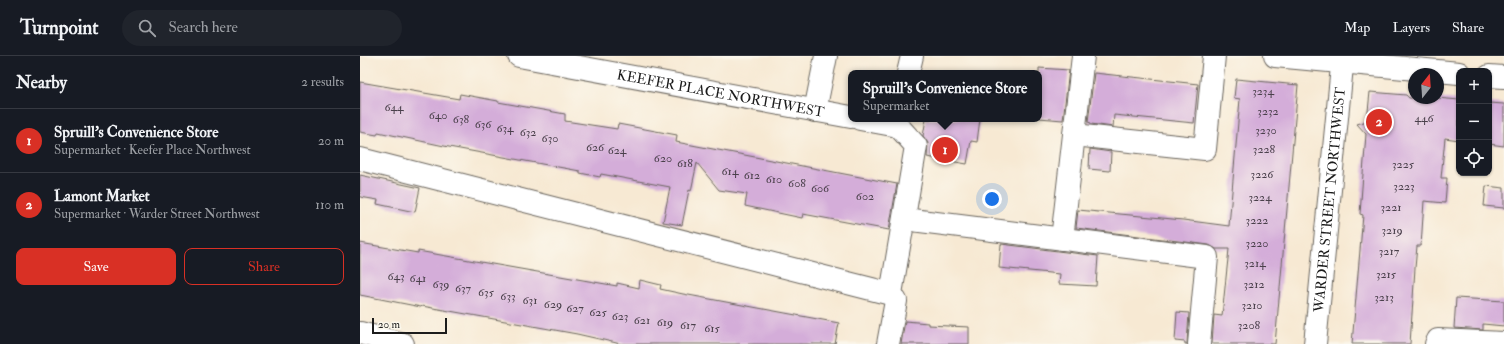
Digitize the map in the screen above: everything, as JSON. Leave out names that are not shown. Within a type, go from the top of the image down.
[{"type":"street","name":"KEEFER PLACE NORTHWEST","points":[[519,56],[848,116]]},
{"type":"street","points":[[816,111],[826,56]]},
{"type":"street","points":[[909,70],[912,56]]},
{"type":"street","points":[[1062,239],[1083,56]]},
{"type":"street","points":[[1074,135],[1205,149],[1214,56]]},
{"type":"street","points":[[1275,56],[1342,59],[1456,73]]},
{"type":"street","name":"WARDER STREET NORTHWEST","points":[[1315,344],[1342,59]]},
{"type":"street","points":[[1492,76],[1504,77]]},
{"type":"street","points":[[891,294],[916,146],[899,123]]},
{"type":"street","points":[[360,159],[891,294],[896,301],[888,344]]},
{"type":"street","points":[[904,220],[1207,257],[1199,344]]},
{"type":"street","points":[[360,333],[403,344]]},
{"type":"street","points":[[1436,344],[1438,340],[1504,343]]},
{"type":"building","points":[[1039,68],[1069,70],[1063,120],[1042,118],[1042,70],[1039,70]]},
{"type":"building","points":[[1094,73],[1198,84],[1194,123],[1114,115],[1113,127],[1091,124],[1088,122]]},
{"type":"building","points":[[1236,79],[1298,85],[1275,344],[1212,344],[1214,315],[1222,316],[1229,249],[1216,249],[1209,245],[1076,228],[1078,210],[1229,226],[1240,99],[1234,98]]},
{"type":"building","points":[[360,82],[459,99],[460,94],[498,101],[565,114],[565,121],[617,129],[618,124],[677,135],[676,142],[897,184],[889,230],[803,214],[802,218],[745,206],[747,194],[719,190],[697,163],[691,191],[689,190],[682,225],[663,222],[670,187],[601,174],[600,177],[580,173],[580,171],[449,147],[378,132],[377,135],[360,132]]},
{"type":"building","points":[[1370,92],[1406,95],[1408,97],[1408,104],[1444,104],[1444,99],[1456,100],[1456,140],[1445,138],[1441,178],[1447,178],[1445,203],[1424,201],[1421,246],[1417,246],[1410,344],[1352,344],[1363,215],[1360,214],[1366,134],[1357,124],[1367,121]]},
{"type":"building","points":[[1492,103],[1504,104],[1504,146],[1492,144]]},
{"type":"building","points":[[925,122],[980,122],[977,142],[971,141],[967,164],[927,157],[928,143],[923,136]]},
{"type":"building","points":[[1090,149],[1111,152],[1110,171],[1089,169]]},
{"type":"building","points":[[360,175],[420,188],[415,212],[377,204],[378,200],[360,197]]},
{"type":"building","points":[[1486,186],[1504,188],[1504,208],[1484,206]]},
{"type":"building","points":[[360,243],[418,253],[418,251],[617,286],[617,283],[639,288],[640,280],[661,285],[660,289],[683,294],[839,323],[835,344],[621,344],[577,334],[360,295]]},
{"type":"building","points":[[1001,244],[1098,256],[1096,286],[1059,284],[1060,274],[999,268]]},
{"type":"building","points":[[1456,298],[1504,301],[1504,326],[1483,324],[1483,330],[1454,328]]},
{"type":"building","points":[[1177,312],[1189,313],[1187,344],[1185,344],[1185,342],[1175,341]]},
{"type":"building","points":[[905,321],[928,323],[928,325],[969,327],[969,344],[901,344]]},
{"type":"place","name":"Lamont Market","points":[[1379,122]]},
{"type":"place","name":"Spruill's Convenience Store","points":[[945,150]]}]
